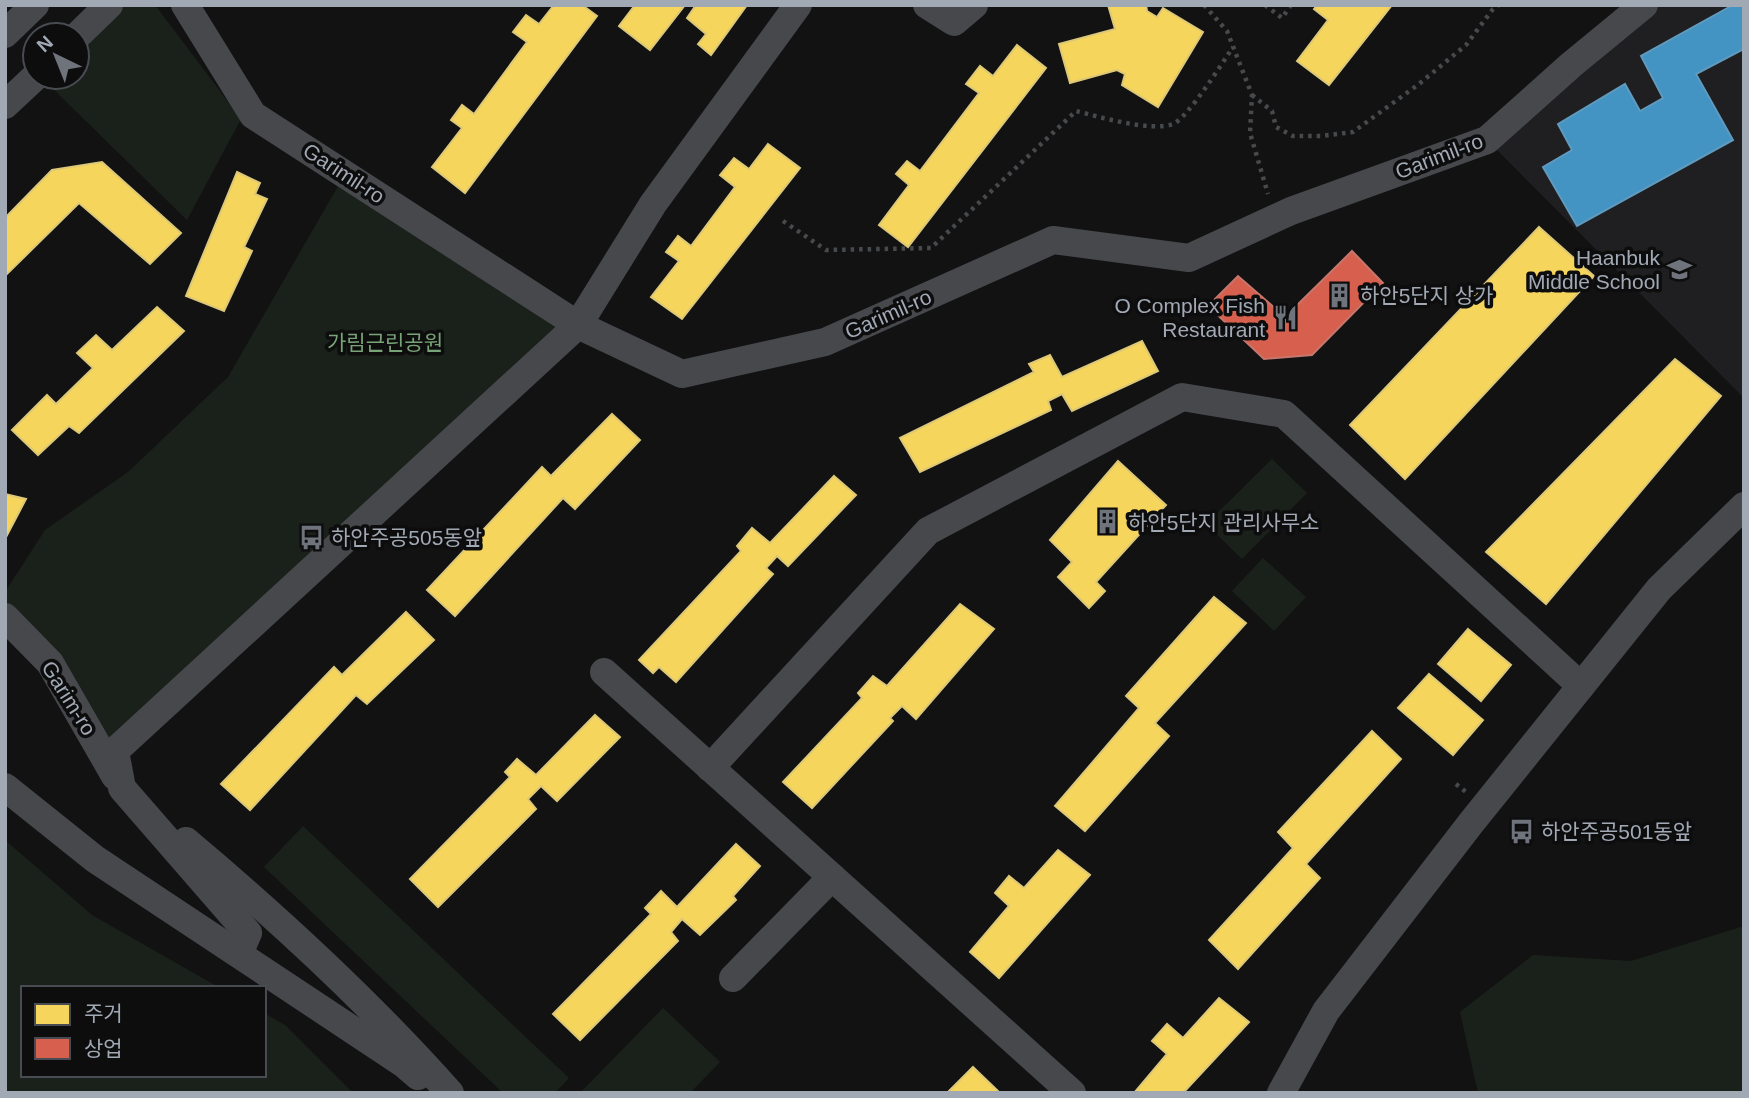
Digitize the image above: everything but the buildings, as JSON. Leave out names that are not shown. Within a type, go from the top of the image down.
[{"type":"street","points":[[5,34],[35,5]]},
{"type":"street","points":[[91,22],[109,5]]},
{"type":"street","points":[[239,954],[248,933],[122,788],[116,751],[578,325],[653,204],[797,5]]},
{"type":"street","points":[[927,5],[954,23],[974,5]]},
{"type":"street","name":"Garimil-ro","points":[[185,6],[253,115],[578,325],[682,374],[825,342],[1052,240],[1189,258],[1275,219],[1487,140],[1571,65],[1644,5]]},
{"type":"street","points":[[5,105],[21,90]]},
{"type":"street","points":[[710,768],[928,531],[1182,397],[1284,414],[1581,686]]},
{"type":"street","points":[[1281,1093],[1326,1011],[1478,814],[1659,589],[1744,506]]},
{"type":"street","name":"Garim-ro","points":[[5,617],[50,663],[122,788]]},
{"type":"street","points":[[604,672],[1072,1093]]},
{"type":"street","points":[[5,787],[95,859],[404,1064],[438,1093]]},
{"type":"street","points":[[122,788],[243,890],[401,1038],[450,1093]]},
{"type":"street","points":[[733,978],[832,877]]},
{"type":"path","points":[[1204,5],[1227,31],[1252,95],[1250,133],[1275,219]]},
{"type":"path","points":[[1265,5],[1282,18],[1292,5]]},
{"type":"path","points":[[1252,95],[1272,111],[1276,127],[1293,136],[1353,132],[1419,84],[1466,45],[1499,5]]},
{"type":"path","points":[[783,221],[826,250],[931,248],[1076,111],[1113,121],[1159,126],[1175,124],[1188,111],[1233,47]]},
{"type":"shaded area","name":"Haanbuk Middle School","points":[[1644,5],[1744,5],[1744,398],[1487,140]]},
{"type":"green space","points":[[109,5],[155,5],[241,119],[187,220],[55,91],[91,91],[91,22]]},
{"type":"green space","name":"가림근린공원","points":[[345,174],[578,325],[115,751],[5,617],[5,592],[45,530],[128,472],[228,377]]},
{"type":"green space","points":[[1272,459],[1307,493],[1242,559],[1206,524]]},
{"type":"green space","points":[[1263,558],[1306,597],[1274,631],[1232,591]]},
{"type":"green space","points":[[303,826],[569,1078],[555,1093],[503,1093],[264,867]]},
{"type":"green space","points":[[5,840],[92,915],[216,986],[21,986],[21,1077],[266,1077],[266,1014],[285,1025],[353,1093],[5,1093]]},
{"type":"green space","points":[[1744,926],[1744,1093],[1478,1093],[1460,1012],[1533,955],[1631,961]]},
{"type":"green space","points":[[663,1008],[720,1062],[690,1093],[580,1093]]},
{"type":"place","name":"Haanbuk Middle School","points":[[1680,269]]},
{"type":"place","name":"하안5단지 상가","points":[[1340,295]]},
{"type":"place","name":"O Complex Fish Restaurant","points":[[1285,317]]},
{"type":"place","name":"하안5단지 관리사무소","points":[[1108,522]]},
{"type":"place","name":"하안주공505동앞","points":[[311,537]]},
{"type":"place","name":"하안주공501동앞","points":[[1521,831]]}]
